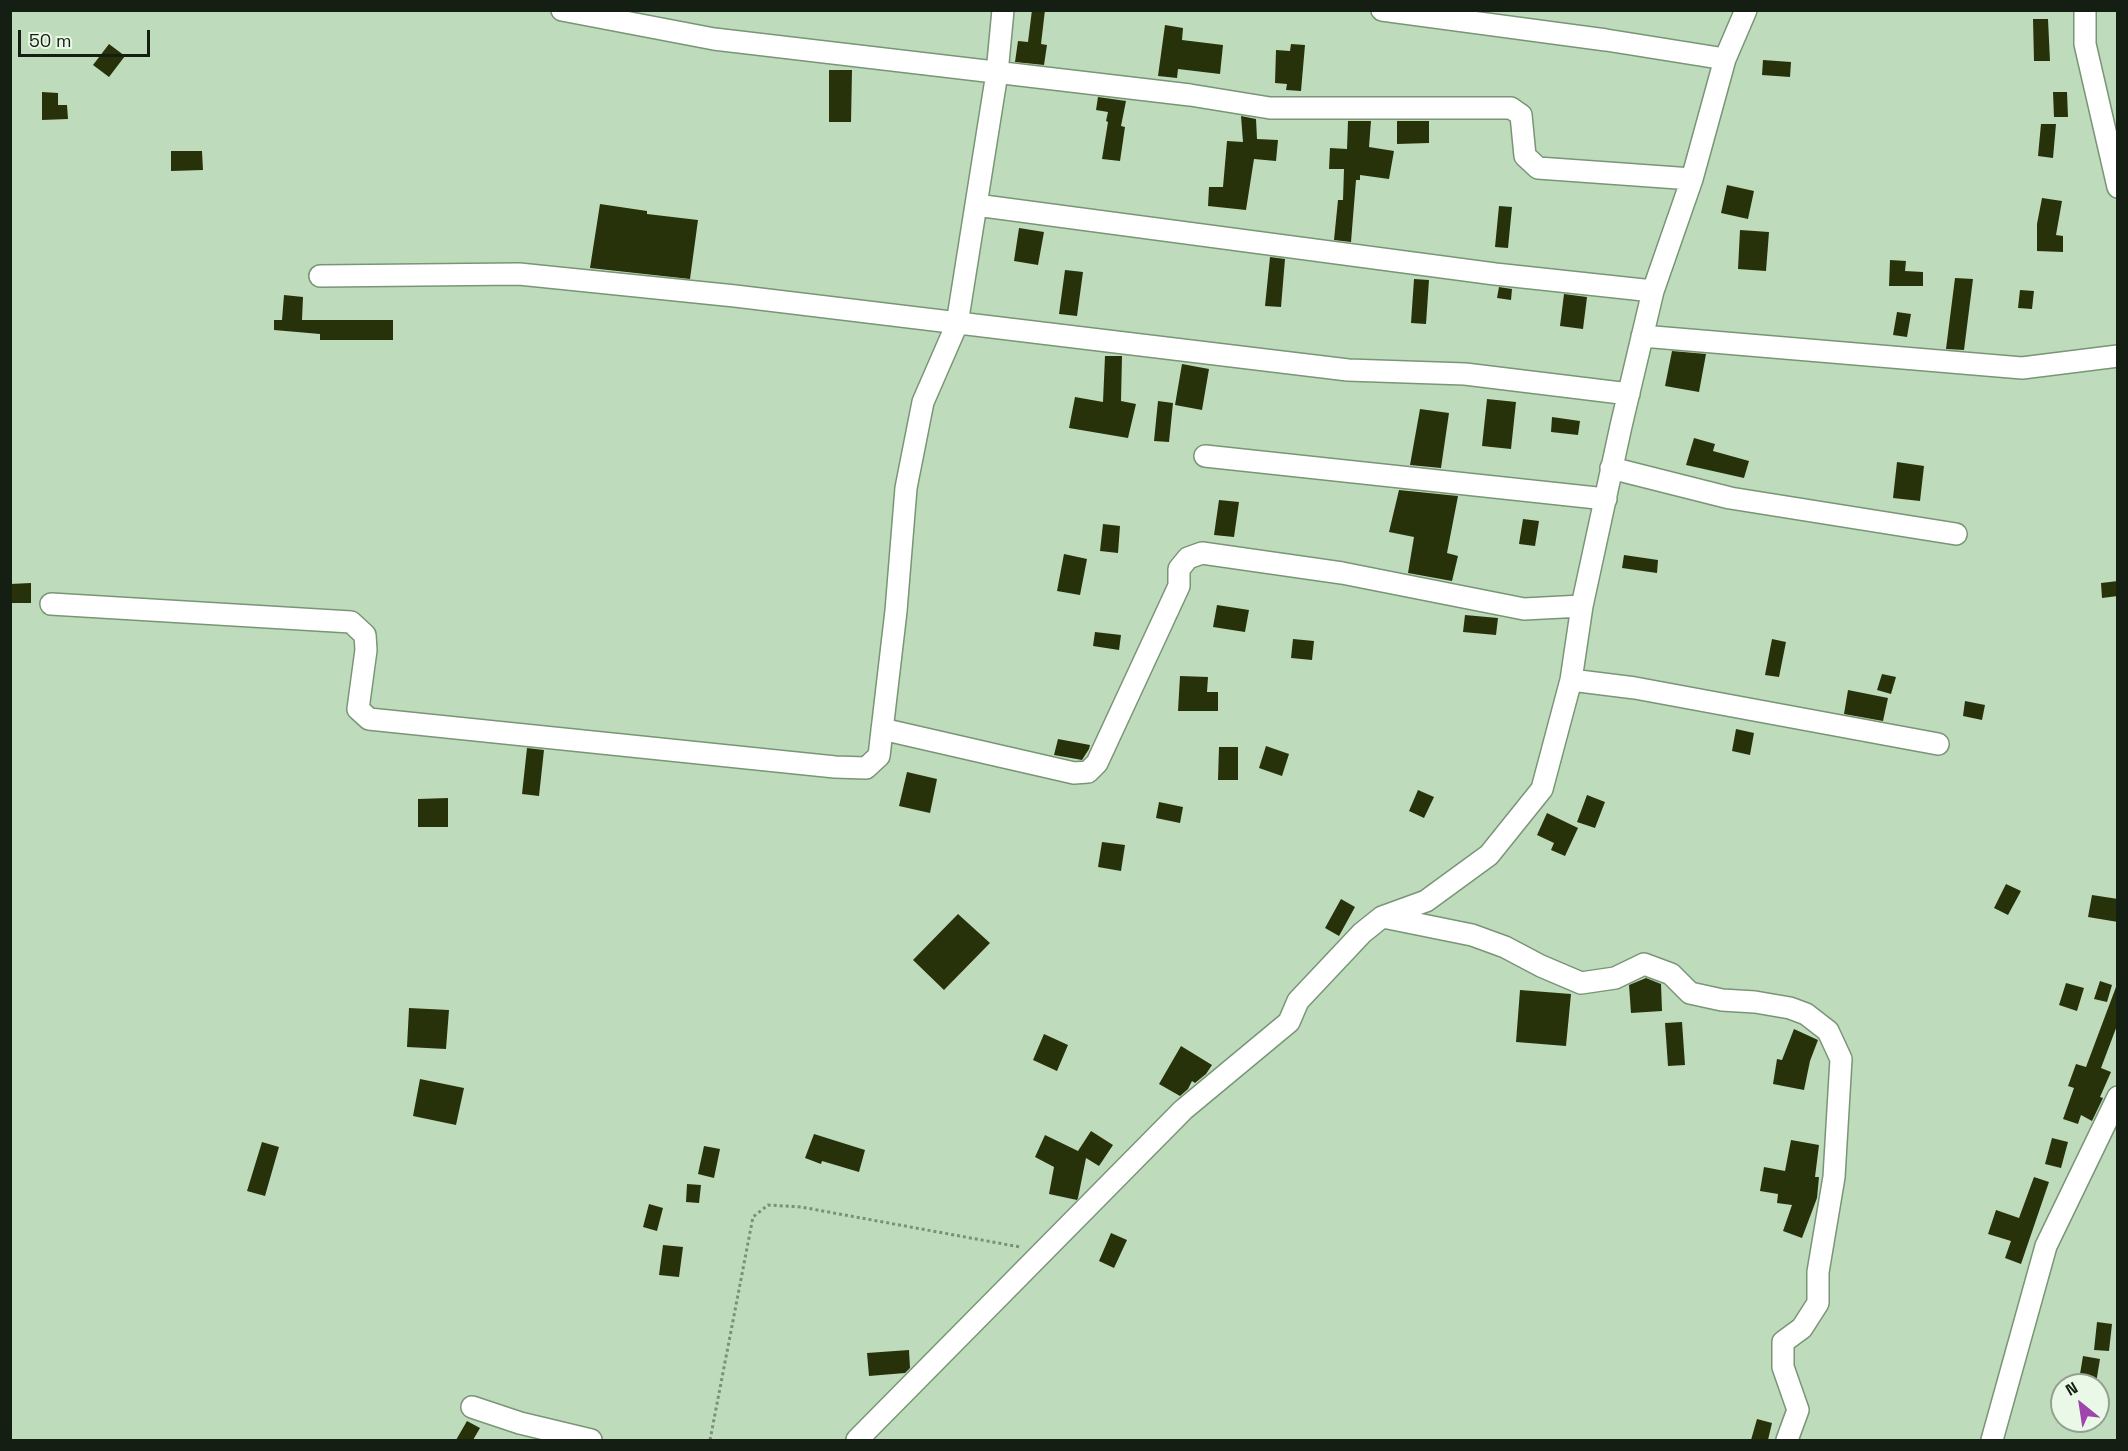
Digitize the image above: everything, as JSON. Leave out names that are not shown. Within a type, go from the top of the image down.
[{"type":"street","points":[[562,10],[714,39],[1190,95],[1270,108],[1511,108],[1521,115],[1525,156],[1538,168],[1692,179]]},
{"type":"street","points":[[51,604],[351,622],[365,635],[366,650],[358,709],[369,719],[835,767],[866,768],[879,756],[896,610],[906,488],[922,402],[957,324],[997,73],[1003,10]]},
{"type":"street","points":[[1382,10],[1606,40],[1725,59]]},
{"type":"street","points":[[857,1440],[1183,1110],[1289,1022],[1298,1001],[1362,933],[1382,917],[1426,902],[1489,855],[1542,789],[1571,680],[1582,606],[1611,468],[1653,291],[1692,179],[1725,59],[1746,10]]},
{"type":"street","points":[[2085,10],[2085,44],[2118,187]]},
{"type":"street","points":[[976,206],[1495,274],[1653,291]]},
{"type":"street","points":[[320,276],[519,274],[735,296],[1348,370],[1465,374],[1629,394]]},
{"type":"street","points":[[1642,336],[2022,368],[2118,356]]},
{"type":"street","points":[[1205,456],[1606,499]]},
{"type":"street","points":[[1611,468],[1730,498],[1956,534]]},
{"type":"street","points":[[882,729],[1074,773],[1088,772],[1097,763],[1179,586],[1179,569],[1188,558],[1202,553],[1342,573],[1524,609],[1582,606]]},
{"type":"street","points":[[1571,680],[1635,688],[1938,744]]},
{"type":"street","points":[[1382,917],[1472,934],[1581,983],[1615,978],[1644,964],[1671,974],[1690,993],[1722,1000],[1755,1002],[1790,1008],[1806,1014],[1828,1031],[1841,1059],[1834,1177],[1818,1272],[1818,1303],[1802,1328],[1783,1342],[1783,1367],[1798,1410],[1787,1440]]},
{"type":"street","points":[[1992,1440],[2046,1246],[2118,1096]]},
{"type":"street","points":[[472,1407],[520,1424],[591,1440]]},
{"type":"path","points":[[710,1440],[753,1217],[768,1205],[801,1207],[1043,1251]]},
{"type":"building","points":[[1032,10],[1045,10],[1041,44],[1047,45],[1044,65],[1015,62],[1018,41],[1028,42]]},
{"type":"building","points":[[2033,19],[2048,19],[2050,61],[2034,61]]},
{"type":"building","points":[[1165,25],[1183,28],[1182,40],[1223,45],[1220,74],[1178,69],[1177,78],[1158,76]]},
{"type":"building","points":[[109,44],[125,56],[109,77],[93,65]]},
{"type":"building","points":[[1291,44],[1305,45],[1301,91],[1286,90],[1287,84],[1275,83],[1276,50],[1290,51]]},
{"type":"building","points":[[1763,60],[1791,62],[1790,77],[1762,75]]},
{"type":"building","points":[[829,70],[852,70],[851,122],[829,122]]},
{"type":"building","points":[[42,92],[58,93],[58,105],[67,105],[68,119],[42,120]]},
{"type":"building","points":[[2053,92],[2067,92],[2068,117],[2054,117]]},
{"type":"building","points":[[1098,97],[1126,101],[1121,126],[1125,127],[1120,161],[1102,159],[1108,112],[1096,110]]},
{"type":"building","points":[[1241,116],[1256,119],[1257,139],[1278,140],[1276,161],[1254,159],[1246,210],[1208,206],[1209,187],[1223,187],[1227,141],[1243,142]]},
{"type":"building","points":[[1348,121],[1371,121],[1369,147],[1394,151],[1389,179],[1360,175],[1360,180],[1356,180],[1351,242],[1334,240],[1338,200],[1343,200],[1344,169],[1329,169],[1330,148],[1347,149]]},
{"type":"building","points":[[1397,121],[1429,121],[1429,143],[1397,144]]},
{"type":"building","points":[[2041,124],[2056,124],[2053,158],[2038,156]]},
{"type":"building","points":[[171,151],[202,151],[203,170],[171,171]]},
{"type":"building","points":[[1727,185],[1754,191],[1748,219],[1721,213]]},
{"type":"building","points":[[2042,198],[2062,201],[2056,235],[2063,236],[2063,252],[2037,251],[2037,224]]},
{"type":"building","points":[[600,204],[647,211],[647,214],[698,220],[690,279],[590,268]]},
{"type":"building","points":[[1499,206],[1512,207],[1508,248],[1495,247]]},
{"type":"building","points":[[1019,228],[1044,232],[1038,265],[1014,261]]},
{"type":"building","points":[[1740,230],[1769,232],[1766,271],[1738,269]]},
{"type":"building","points":[[1270,257],[1285,259],[1281,307],[1265,306]]},
{"type":"building","points":[[1890,260],[1906,261],[1905,271],[1923,272],[1923,286],[1889,286]]},
{"type":"building","points":[[1065,270],[1083,272],[1077,316],[1059,314]]},
{"type":"building","points":[[1955,278],[1973,279],[1964,350],[1946,349]]},
{"type":"building","points":[[1414,279],[1429,280],[1426,324],[1411,323]]},
{"type":"building","points":[[1499,287],[1512,289],[1511,300],[1497,298]]},
{"type":"building","points":[[2020,290],[2034,291],[2032,309],[2018,308]]},
{"type":"building","points":[[1564,294],[1587,297],[1583,329],[1560,326]]},
{"type":"building","points":[[284,295],[303,297],[302,320],[393,320],[393,340],[320,340],[320,334],[274,330],[274,320],[282,320]]},
{"type":"building","points":[[1897,312],[1911,314],[1907,337],[1893,335]]},
{"type":"building","points":[[1672,351],[1706,354],[1699,392],[1665,386]]},
{"type":"building","points":[[1105,356],[1122,356],[1121,401],[1136,404],[1128,438],[1069,428],[1075,397],[1103,402]]},
{"type":"building","points":[[1182,364],[1209,369],[1202,410],[1175,405]]},
{"type":"building","points":[[1487,399],[1516,402],[1511,449],[1482,446]]},
{"type":"building","points":[[1158,401],[1173,403],[1169,442],[1154,441]]},
{"type":"building","points":[[1420,409],[1449,413],[1441,468],[1410,465]]},
{"type":"building","points":[[1552,417],[1580,421],[1578,435],[1551,432]]},
{"type":"building","points":[[1694,438],[1715,444],[1713,451],[1749,461],[1744,478],[1686,465]]},
{"type":"building","points":[[1897,462],[1924,466],[1920,501],[1893,498]]},
{"type":"building","points":[[1399,490],[1458,496],[1447,553],[1458,556],[1452,581],[1408,573],[1414,537],[1389,532]]},
{"type":"building","points":[[1219,500],[1239,502],[1234,537],[1214,535]]},
{"type":"building","points":[[1523,519],[1539,521],[1535,546],[1519,544]]},
{"type":"building","points":[[1103,524],[1120,526],[1118,553],[1100,551]]},
{"type":"building","points":[[1064,554],[1087,559],[1080,595],[1057,591]]},
{"type":"building","points":[[1624,555],[1658,560],[1657,573],[1622,568]]},
{"type":"building","points":[[2118,581],[2118,596],[2102,598],[2101,583]]},
{"type":"building","points":[[31,583],[31,603],[10,603],[10,584]]},
{"type":"building","points":[[1217,605],[1249,610],[1245,632],[1213,627]]},
{"type":"building","points":[[1465,615],[1498,618],[1496,635],[1463,632]]},
{"type":"building","points":[[1095,632],[1121,635],[1119,650],[1093,646]]},
{"type":"building","points":[[1293,639],[1314,641],[1312,660],[1291,658]]},
{"type":"building","points":[[1772,639],[1786,642],[1779,677],[1765,675]]},
{"type":"building","points":[[1882,674],[1896,677],[1891,694],[1877,690]]},
{"type":"building","points":[[1180,676],[1208,677],[1207,692],[1218,692],[1218,711],[1178,711]]},
{"type":"building","points":[[1848,690],[1888,698],[1883,721],[1844,714]]},
{"type":"building","points":[[1965,701],[1985,705],[1982,720],[1963,716]]},
{"type":"building","points":[[1736,729],[1754,733],[1750,755],[1732,751]]},
{"type":"building","points":[[1058,739],[1090,745],[1089,749],[1082,760],[1054,755]]},
{"type":"building","points":[[1266,746],[1289,754],[1282,776],[1259,768]]},
{"type":"building","points":[[1219,747],[1238,747],[1238,780],[1218,780]]},
{"type":"building","points":[[527,748],[544,750],[539,796],[522,794]]},
{"type":"building","points":[[907,772],[937,779],[930,813],[899,806]]},
{"type":"building","points":[[1418,790],[1434,797],[1424,818],[1409,811]]},
{"type":"building","points":[[1587,795],[1605,802],[1595,828],[1577,822]]},
{"type":"building","points":[[448,798],[448,827],[418,827],[418,799]]},
{"type":"building","points":[[1159,802],[1183,807],[1180,823],[1156,818]]},
{"type":"building","points":[[1547,813],[1578,828],[1565,856],[1551,850],[1554,843],[1537,835]]},
{"type":"building","points":[[1102,842],[1125,845],[1121,871],[1098,867]]},
{"type":"building","points":[[2006,884],[2021,891],[2008,915],[1994,908]]},
{"type":"building","points":[[2092,895],[2118,899],[2118,922],[2088,917]]},
{"type":"building","points":[[1341,899],[1355,907],[1339,936],[1325,928]]},
{"type":"building","points":[[958,914],[990,943],[944,990],[913,960]]},
{"type":"building","points":[[1646,978],[1661,984],[1662,1011],[1631,1013],[1629,985]]},
{"type":"building","points":[[2100,981],[2112,985],[2107,1002],[2094,999]]},
{"type":"building","points":[[2066,983],[2084,988],[2077,1011],[2059,1005]]},
{"type":"building","points":[[2116,987],[2118,1023],[2101,1068],[2111,1072],[2100,1097],[2103,1098],[2092,1121],[2081,1115],[2078,1124],[2063,1119],[2074,1088],[2068,1086],[2076,1064],[2086,1067]]},
{"type":"building","points":[[1520,990],[1571,994],[1566,1046],[1516,1042]]},
{"type":"building","points":[[409,1008],[449,1010],[446,1049],[407,1047]]},
{"type":"building","points":[[1682,1022],[1685,1065],[1668,1066],[1665,1023]]},
{"type":"building","points":[[1794,1029],[1818,1040],[1810,1061],[1804,1090],[1773,1084],[1777,1059],[1782,1060]]},
{"type":"building","points":[[1044,1034],[1068,1045],[1057,1071],[1033,1060]]},
{"type":"building","points":[[1181,1046],[1212,1065],[1206,1074],[1195,1083],[1192,1081],[1188,1089],[1180,1096],[1159,1084]]},
{"type":"building","points":[[420,1079],[464,1088],[456,1125],[413,1116]]},
{"type":"building","points":[[1091,1131],[1113,1145],[1099,1166],[1086,1158],[1077,1200],[1049,1194],[1054,1167],[1035,1157],[1045,1135],[1078,1151]]},
{"type":"building","points":[[814,1134],[865,1150],[859,1172],[805,1158]]},
{"type":"building","points":[[2052,1138],[2068,1142],[2061,1168],[2045,1164]]},
{"type":"building","points":[[1791,1140],[1819,1145],[1815,1177],[1819,1177],[1817,1198],[1802,1238],[1783,1231],[1792,1205],[1777,1203],[1778,1194],[1760,1191],[1764,1167],[1785,1171]]},
{"type":"building","points":[[262,1142],[279,1147],[265,1196],[247,1191]]},
{"type":"building","points":[[704,1146],[720,1149],[714,1178],[698,1174]]},
{"type":"building","points":[[2034,1177],[2049,1182],[2021,1264],[2005,1258],[2011,1241],[1988,1234],[1996,1210],[2019,1218]]},
{"type":"building","points":[[687,1184],[701,1185],[699,1203],[686,1202]]},
{"type":"building","points":[[649,1204],[663,1208],[657,1231],[643,1227]]},
{"type":"building","points":[[1111,1233],[1127,1240],[1114,1268],[1099,1261]]},
{"type":"building","points":[[663,1245],[683,1247],[679,1277],[659,1275]]},
{"type":"building","points":[[2097,1322],[2112,1324],[2109,1351],[2094,1350]]},
{"type":"building","points":[[909,1350],[910,1368],[905,1373],[869,1376],[867,1353]]},
{"type":"building","points":[[2083,1356],[2100,1359],[2098,1373],[2080,1373]]},
{"type":"building","points":[[1757,1419],[1772,1423],[1768,1440],[1751,1440]]},
{"type":"building","points":[[467,1421],[480,1428],[473,1440],[456,1440]]}]
